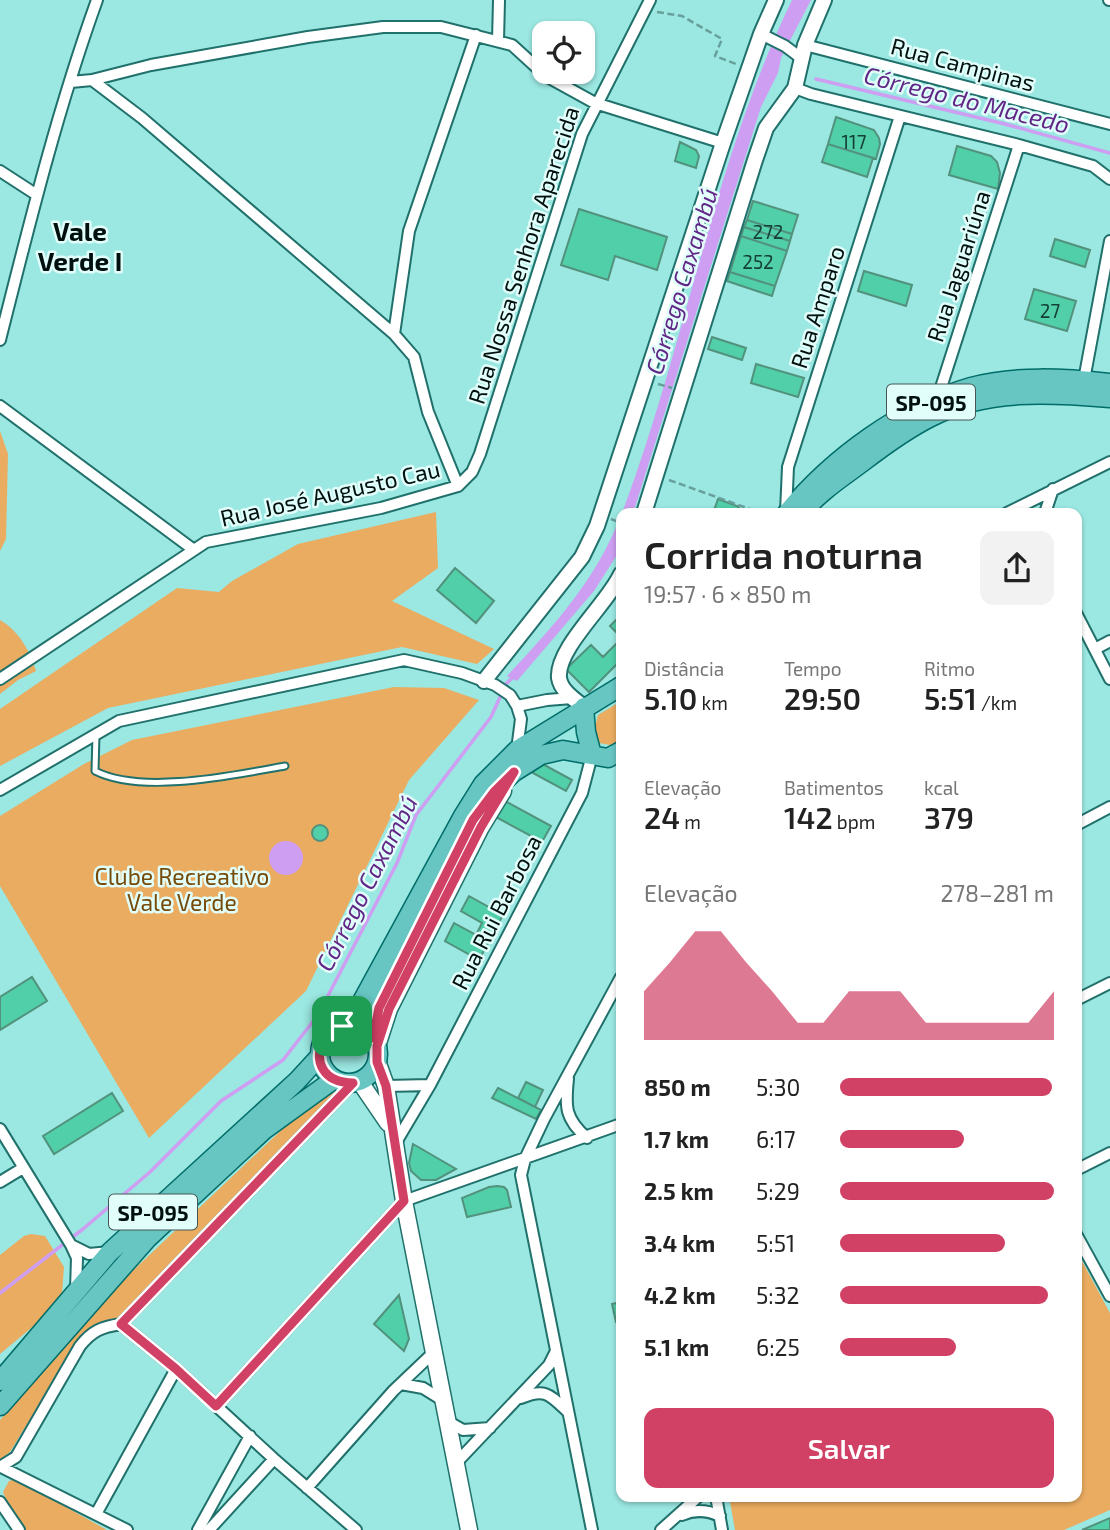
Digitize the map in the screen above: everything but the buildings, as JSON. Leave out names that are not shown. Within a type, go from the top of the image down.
[{"type":"main road","name":"SP-095","points":[[791,508],[800,496],[833,467],[888,424],[937,400],[972,387],[1011,380],[1084,380],[1110,383]]},
{"type":"main road","name":"SP-095","points":[[808,508],[898,435],[934,415],[975,401],[1019,395],[1110,398]]},
{"type":"main road","name":"SP-095","points":[[0,1381],[110,1252],[297,1081],[318,1057],[326,1035],[342,1026],[360,1005],[483,784],[517,750],[578,703],[616,688]]},
{"type":"main road","points":[[578,703],[586,732],[611,756]]},
{"type":"main road","points":[[318,1057],[322,1068],[333,1080],[342,1083],[356,1082],[368,1077],[376,1048],[379,1008],[473,820],[494,792],[514,772],[541,755],[564,750],[611,756]]},
{"type":"main road","points":[[342,1026],[359,1027],[376,1048],[386,1086],[404,1201],[470,1530]]},
{"type":"main road","name":"SP-095","points":[[0,1406],[147,1239],[264,1130],[333,1080]]},
{"type":"main road","points":[[356,1082],[393,1137]]},
{"type":"street","points":[[0,340],[37,195],[97,0]]},
{"type":"street","points":[[498,41],[499,0]]},
{"type":"street","points":[[489,683],[582,557],[597,526],[723,143],[761,34],[776,0]]},
{"type":"street","points":[[646,508],[766,128],[795,88],[803,52],[824,0]]},
{"type":"street","name":"Rua Nossa Senhora Aparecida","points":[[458,486],[472,472],[480,454],[582,134],[595,103],[648,2]]},
{"type":"street","points":[[71,82],[308,37],[383,27],[441,27],[512,45],[546,76],[595,103],[723,143]]},
{"type":"street","name":"Rua Campinas","points":[[761,34],[803,52],[1110,124]]},
{"type":"street","points":[[394,334],[409,231],[476,35]]},
{"type":"street","points":[[92,80],[142,118],[394,334],[414,357],[428,412],[458,486]]},
{"type":"street","points":[[795,88],[1093,166],[1110,180]]},
{"type":"street","name":"Rua Amparo","points":[[787,508],[788,467],[900,116]]},
{"type":"street","name":"Rua Jaguariúna","points":[[937,400],[1019,145]]},
{"type":"street","points":[[0,170],[37,195]]},
{"type":"street","points":[[1084,380],[1110,241]]},
{"type":"street","points":[[0,406],[194,550]]},
{"type":"street","points":[[1017,508],[1110,462]]},
{"type":"street","name":"Rua José Augusto Cau","points":[[0,679],[206,542],[381,508],[458,486]]},
{"type":"street","points":[[1047,508],[1053,489]]},
{"type":"street","points":[[578,703],[559,679],[561,663],[575,639],[616,586]]},
{"type":"street","points":[[1082,625],[1110,679]]},
{"type":"street","points":[[1094,649],[1110,641]]},
{"type":"street","points":[[0,790],[119,721],[404,660],[462,673],[489,683],[510,695],[521,719],[517,750]]},
{"type":"street","points":[[517,706],[547,700],[578,703]]},
{"type":"street","name":"Rua Rui Barbosa","points":[[393,1137],[430,1085],[582,793],[611,756]]},
{"type":"street","points":[[1082,822],[1110,807]]},
{"type":"street","points":[[1082,997],[1110,983]]},
{"type":"street","points":[[592,1530],[521,1175],[525,1159],[616,986]]},
{"type":"street","points":[[569,1073],[567,1112],[574,1126],[587,1138]]},
{"type":"street","points":[[0,1467],[16,1457],[80,1346],[91,1333],[103,1326],[121,1324],[356,1082]]},
{"type":"street","points":[[386,1086],[430,1085]]},
{"type":"street","points":[[216,1406],[404,1201],[616,1126]]},
{"type":"street","points":[[0,1129],[71,1244],[77,1258],[75,1292]]},
{"type":"street","points":[[1082,1167],[1110,1153]]},
{"type":"street","points":[[0,1182],[23,1168]]},
{"type":"street","points":[[71,1244],[89,1254],[110,1252]]},
{"type":"street","points":[[1082,1245],[1110,1296]]},
{"type":"street","points":[[121,1324],[176,1369],[356,1530]]},
{"type":"street","points":[[457,1462],[550,1365],[556,1351]]},
{"type":"street","points":[[307,1488],[401,1384],[434,1352]]},
{"type":"street","points":[[96,1514],[176,1369]]},
{"type":"street","points":[[401,1384],[423,1388],[444,1401]]},
{"type":"street","points":[[518,1399],[534,1393],[549,1394],[568,1412]]},
{"type":"street","points":[[449,1422],[463,1430],[490,1428]]},
{"type":"street","points":[[198,1530],[250,1436]]},
{"type":"street","points":[[209,1530],[274,1459]]},
{"type":"street","points":[[0,1467],[127,1530]]},
{"type":"street","points":[[0,1502],[19,1530]]},
{"type":"street","points":[[661,1530],[692,1502]]},
{"type":"street","points":[[717,1502],[723,1530]]},
{"type":"street","points":[[673,1519],[690,1511],[708,1510],[720,1516]]},
{"type":"street","points":[[338,1530],[346,1521]]},
{"type":"lane","points":[[96,734],[95,771],[123,779],[162,783],[215,778],[285,766]]},
{"type":"path","points":[[648,2],[682,16],[722,39],[715,56],[749,69]]},
{"type":"path","points":[[656,475],[747,508]]},
{"type":"green space","points":[[0,431],[8,454],[6,539],[0,551]]},
{"type":"green space","points":[[436,512],[438,568],[392,601],[494,649],[477,664],[402,647],[108,708],[0,766],[0,709],[177,588],[219,592],[232,581],[298,544]]},
{"type":"green space","points":[[0,620],[23,642],[36,671],[18,680],[0,694]]},
{"type":"green space","name":"Clube Recreativo Vale Verde","points":[[394,687],[444,688],[479,700],[409,780],[306,991],[149,1138],[0,886],[0,816],[84,764],[132,740]]},
{"type":"green space","points":[[616,704],[616,744],[599,743],[594,730],[598,715]]},
{"type":"green space","points":[[342,1089],[122,1317],[100,1322],[77,1342],[10,1452],[0,1460],[0,1420],[104,1298],[311,1102],[329,1091]]},
{"type":"green space","points":[[24,1236],[45,1236],[64,1267],[62,1293],[36,1324],[0,1354],[0,1255]]},
{"type":"green space","points":[[1082,1261],[1110,1313],[1110,1510],[1064,1530],[735,1530],[730,1502],[1082,1502]]},
{"type":"green space","points":[[16,1479],[107,1530],[23,1530],[10,1510],[3,1492],[9,1481]]},
{"type":"shaded area","points":[[792,0],[811,0],[781,58],[778,73],[761,107],[635,508],[624,508],[664,384],[720,189],[765,62]]},
{"type":"shaded area","points":[[616,526],[616,557],[594,591],[517,681],[507,676],[572,601],[600,560]]},
{"type":"shaded area","points":[[286,841],[298,846],[303,858],[298,870],[286,875],[274,870],[269,858],[274,846]]},
{"type":"waterway","name":"Córrego do Macedo","points":[[816,79],[1005,124],[1110,153]]},
{"type":"waterway","name":"Córrego Caxambú","points":[[0,1293],[83,1229],[150,1172],[221,1101],[283,1060],[318,1015],[397,863],[416,815],[491,717],[506,684],[513,677]]},
{"type":"district","name":"Vale Verde I","points":[[80,245]]},
{"type":"route","points":[[514,772],[481,827],[389,1009],[377,1046],[377,1062],[386,1086],[404,1201],[216,1406],[121,1324],[353,1083],[333,1080],[322,1068],[318,1057],[326,1035],[342,1026],[359,1027],[373,1038],[379,1008],[473,820],[494,792],[514,772]]}]
